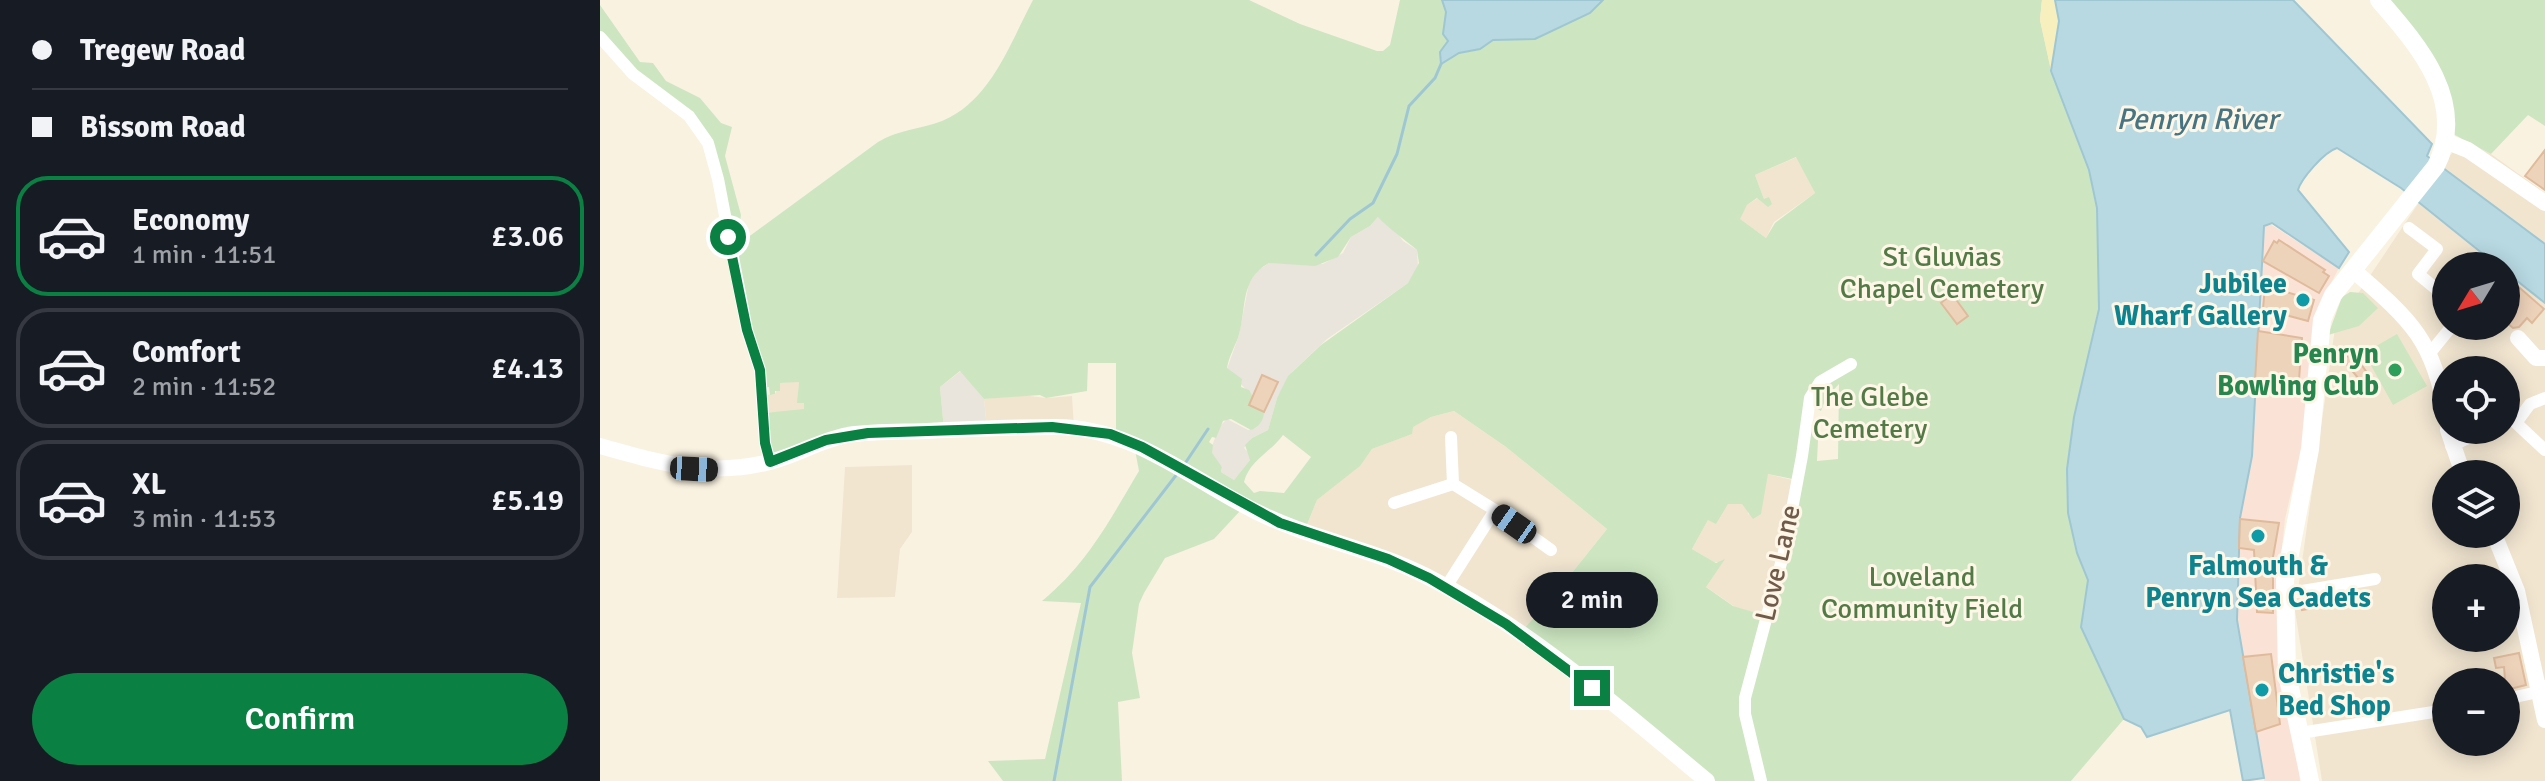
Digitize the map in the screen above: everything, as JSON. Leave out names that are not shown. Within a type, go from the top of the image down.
[{"type":"main road","points":[[2310,781],[2287,674],[2284,594],[2294,520],[2312,436],[2322,320],[2333,295],[2432,172],[2443,148],[2447,113],[2436,76],[2379,0]]},
{"type":"street","points":[[600,37],[633,74],[689,116],[708,143],[747,330],[760,370],[765,443],[770,462]]},
{"type":"street","points":[[2443,148],[2468,150],[2545,203]]},
{"type":"street","points":[[2409,228],[2437,249],[2435,252]]},
{"type":"street","points":[[2432,256],[2418,274],[2432,286]]},
{"type":"street","points":[[2353,270],[2404,315],[2432,358]]},
{"type":"street","points":[[2430,353],[2441,340]]},
{"type":"street","points":[[2520,340],[2536,358],[2545,358]]},
{"type":"street","name":"Love Lane","points":[[1761,781],[1745,714],[1745,698],[1784,552],[1802,456],[1807,407],[1811,393],[1820,382],[1851,364]]},
{"type":"street","points":[[2520,414],[2530,404],[2545,398]]},
{"type":"street","points":[[600,446],[694,469],[725,470],[770,462],[826,440],[850,435],[1052,427],[1110,434],[1280,523],[1388,559],[1446,587],[1550,656],[1707,781]]},
{"type":"street","points":[[2520,430],[2545,450]]},
{"type":"street","points":[[1451,437],[1453,484]]},
{"type":"street","points":[[1394,503],[1453,484],[1551,550]]},
{"type":"street","points":[[1446,587],[1495,510]]},
{"type":"street","points":[[2500,548],[2517,591],[2542,689],[2545,720]]},
{"type":"street","points":[[2284,594],[2375,579]]},
{"type":"street","points":[[2520,695],[2542,689]]},
{"type":"street","points":[[2300,733],[2432,712]]},
{"type":"shaded area","points":[[2462,138],[2491,154],[2545,193],[2545,781],[2322,781],[2295,611],[2335,328]]},
{"type":"shaded area","points":[[1797,157],[1815,193],[1774,222],[1766,238],[1739,219],[1747,205],[1758,198],[1764,199],[1755,175]]},
{"type":"shaded area","points":[[1379,216],[1394,228],[1403,241],[1417,250],[1418,268],[1408,283],[1327,339],[1292,372],[1277,398],[1268,430],[1252,438],[1244,448],[1250,454],[1250,460],[1234,480],[1221,472],[1222,467],[1212,455],[1211,449],[1219,427],[1227,419],[1248,430],[1256,428],[1278,383],[1253,397],[1227,369],[1239,335],[1249,283],[1256,272],[1269,263],[1323,264],[1343,253],[1351,237],[1370,226]]},
{"type":"shaded area","points":[[2267,222],[2339,268],[2322,300],[2304,437],[2285,519],[2278,586],[2300,781],[2264,781],[2237,620],[2240,518],[2253,437],[2262,231]]},
{"type":"shaded area","points":[[961,371],[984,399],[987,428],[944,430],[940,387]]},
{"type":"shaded area","points":[[799,381],[798,403],[804,403],[805,410],[764,413],[763,395],[775,394],[780,383]]},
{"type":"shaded area","points":[[1022,395],[1046,398],[1072,396],[1074,427],[987,428],[984,399]]},
{"type":"shaded area","points":[[1454,411],[1506,447],[1607,529],[1520,633],[1458,593],[1304,532],[1317,500],[1359,466],[1372,449],[1411,434],[1412,427],[1431,417]]},
{"type":"shaded area","points":[[912,465],[912,532],[900,549],[895,597],[837,598],[845,467]]},
{"type":"shaded area","points":[[1768,474],[1797,481],[1766,616],[1735,607],[1705,586],[1722,562],[1714,562],[1692,549],[1708,520],[1728,504],[1742,504],[1748,509],[1748,515]]},
{"type":"green space","points":[[1033,0],[1249,0],[1300,24],[1383,51],[1390,45],[1400,0],[1526,0],[1508,18],[1474,21],[1456,40],[1443,62],[1460,38],[1478,22],[1513,18],[1531,0],[2042,0],[2040,20],[2051,69],[2059,21],[2055,0],[2192,0],[2273,80],[2287,110],[2262,142],[2250,169],[2248,216],[2228,263],[2225,309],[2230,470],[2211,507],[2206,633],[2221,662],[2230,710],[2147,737],[2141,727],[2124,719],[2071,781],[1707,781],[1615,704],[1520,633],[1607,529],[1506,447],[1454,411],[1431,417],[1413,427],[1412,434],[1372,449],[1360,466],[1317,500],[1304,532],[1252,509],[1116,435],[1116,363],[1088,363],[1087,391],[1046,398],[1040,395],[984,399],[960,371],[940,387],[944,430],[850,434],[826,439],[770,461],[764,413],[804,409],[804,403],[797,403],[799,382],[780,383],[780,391],[770,395],[769,387],[763,388],[746,326],[720,184],[710,148],[699,126],[689,115],[630,72],[606,48],[600,36],[600,5],[640,62],[653,63],[666,81],[700,98],[721,123],[732,127],[725,156],[741,215],[740,223],[747,238],[878,142],[942,121],[974,100],[997,69]],"holes":[[[1796,157],[1815,193],[1775,223],[1766,238],[1740,219],[1747,205],[1757,198],[1768,207],[1772,204],[1769,197],[1764,199],[1755,175]],[[1378,217],[1417,250],[1419,263],[1408,283],[1321,345],[1288,376],[1277,398],[1268,430],[1245,445],[1250,460],[1234,480],[1221,472],[1222,467],[1212,453],[1213,445],[1209,442],[1212,437],[1216,438],[1223,421],[1231,419],[1251,430],[1263,418],[1264,412],[1249,405],[1253,397],[1249,390],[1241,387],[1242,379],[1227,368],[1241,327],[1248,286],[1259,270],[1269,263],[1315,266],[1338,257],[1351,237],[1370,226]],[[1839,384],[1838,459],[1817,461],[1819,420],[1808,420],[1785,550],[1767,616],[1733,606],[1706,587],[1725,559],[1716,563],[1692,549],[1708,520],[1716,524],[1728,504],[1742,504],[1753,519],[1761,514],[1768,474],[1797,480],[1808,403],[1821,411],[1826,398]],[[1283,435],[1311,457],[1284,493],[1254,493],[1244,482],[1247,475],[1255,462]]]},
{"type":"green space","points":[[2389,0],[2545,0],[2545,126],[2528,115],[2491,154],[2453,134]]},
{"type":"green space","points":[[2350,292],[2363,293],[2378,308],[2359,326],[2328,335],[2342,297]]},
{"type":"green space","name":"Penryn Bowling Club","points":[[2397,334],[2427,386],[2393,405],[2364,353]]},
{"type":"green space","points":[[1135,450],[1240,511],[1214,539],[1165,558],[1139,604],[1132,653],[1140,698],[1118,702],[1122,781],[1003,781],[988,761],[1045,759],[1081,603],[1042,601],[1072,572],[1107,524],[1139,471]]},
{"type":"sand","points":[[2042,0],[2055,0],[2059,21],[2051,71],[2040,20]]},
{"type":"water","points":[[1442,0],[1603,0],[1590,13],[1535,39],[1493,40],[1480,49],[1459,53],[1441,64],[1440,52],[1448,41],[1443,34],[1446,12]]},
{"type":"water","name":"Penryn River","points":[[2055,0],[2293,0],[2432,144],[2427,156],[2545,244],[2545,303],[2520,283],[2520,252],[2481,252],[2401,188],[2337,148],[2314,166],[2298,190],[2349,252],[2339,268],[2272,223],[2264,226],[2252,456],[2240,518],[2237,620],[2264,778],[2243,781],[2230,710],[2147,737],[2141,727],[2124,719],[2081,627],[2088,580],[2077,553],[2068,513],[2067,469],[2074,417],[2099,309],[2097,208],[2089,170],[2051,71],[2059,21]]},
{"type":"building","points":[[2545,150],[2545,190],[2525,176]]},
{"type":"building","points":[[2279,240],[2325,270],[2323,272],[2329,276],[2319,293],[2263,261],[2274,241],[2277,243]]},
{"type":"building","points":[[2265,286],[2314,300],[2308,321],[2263,309]]},
{"type":"building","points":[[2520,288],[2544,309],[2532,323],[2527,318],[2520,326]]},
{"type":"building","points":[[1952,294],[1968,316],[1957,324],[1941,303]]},
{"type":"building","points":[[2258,331],[2302,338],[2299,380],[2255,381]]},
{"type":"building","points":[[2351,350],[2370,377],[2363,384],[2344,361]]},
{"type":"building","points":[[1262,375],[1278,382],[1264,412],[1249,405]]},
{"type":"building","points":[[2240,519],[2279,523],[2273,557],[2273,613],[2257,612],[2254,550],[2239,548]]},
{"type":"building","points":[[2348,592],[2350,601],[2302,610],[2299,601]]},
{"type":"building","points":[[2519,653],[2526,685],[2520,686],[2520,668],[2496,668],[2494,658]]},
{"type":"building","name":"Christie's Bed Shop","points":[[2271,654],[2280,724],[2256,732],[2243,657]]},
{"type":"waterway","points":[[1316,255],[1350,219],[1373,203],[1397,154],[1409,106],[1435,78],[1441,64]]},
{"type":"waterway","points":[[1184,465],[1208,429]]},
{"type":"waterway","points":[[1054,781],[1090,587],[1177,474]]},
{"type":"place","name":"Jubilee Wharf Gallery","points":[[2303,300]]},
{"type":"place","name":"Penryn Bowling Club","points":[[2395,370]]},
{"type":"place","name":"Falmouth & Penryn Sea Cadets","points":[[2258,536]]},
{"type":"place","name":"Christie's Bed Shop","points":[[2262,690]]},
{"type":"route","points":[[728,237],[747,330],[760,370],[765,443],[770,462],[826,440],[868,433],[1052,427],[1110,434],[1142,447],[1280,523],[1388,559],[1429,578],[1506,624],[1592,688]]},
{"type":"park label","name":"St Gluvias Chapel Cemetery","points":[[1942,273]]},
{"type":"park label","name":"The Glebe Cemetery","points":[[1870,413]]},
{"type":"park label","name":"Loveland Community Field","points":[[1922,593]]}]
